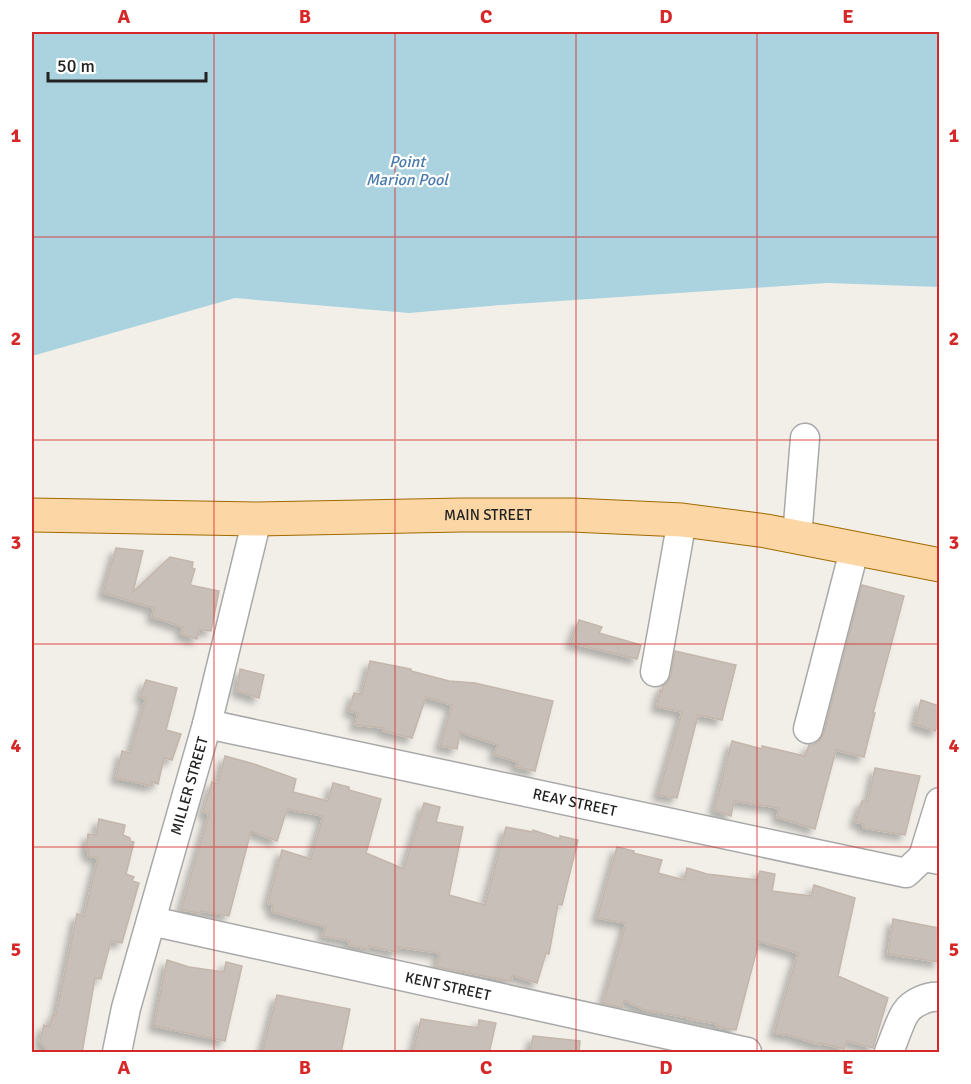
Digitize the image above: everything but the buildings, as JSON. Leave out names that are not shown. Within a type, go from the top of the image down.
[{"type":"main road","name":"MAIN STREET","points":[[32,515],[257,519],[572,515],[682,520],[766,531],[939,565]]},
{"type":"street","points":[[797,537],[805,438]]},
{"type":"street","name":"MILLER STREET","points":[[117,1053],[126,1008],[207,724],[257,519]]},
{"type":"street","points":[[655,672],[682,520]]},
{"type":"street","points":[[807,729],[855,547]]},
{"type":"street","name":"REAY STREET","points":[[207,724],[906,873],[931,859]]},
{"type":"street","points":[[931,859],[939,802]]},
{"type":"street","name":"KENT STREET","points":[[151,921],[747,1053]]},
{"type":"street","points":[[889,1053],[906,1012],[918,1002],[934,996],[939,997]]},
{"type":"water","name":"Point Marion Pool","points":[[32,32],[939,32],[939,287],[827,283],[409,313],[235,298],[32,356]]}]
